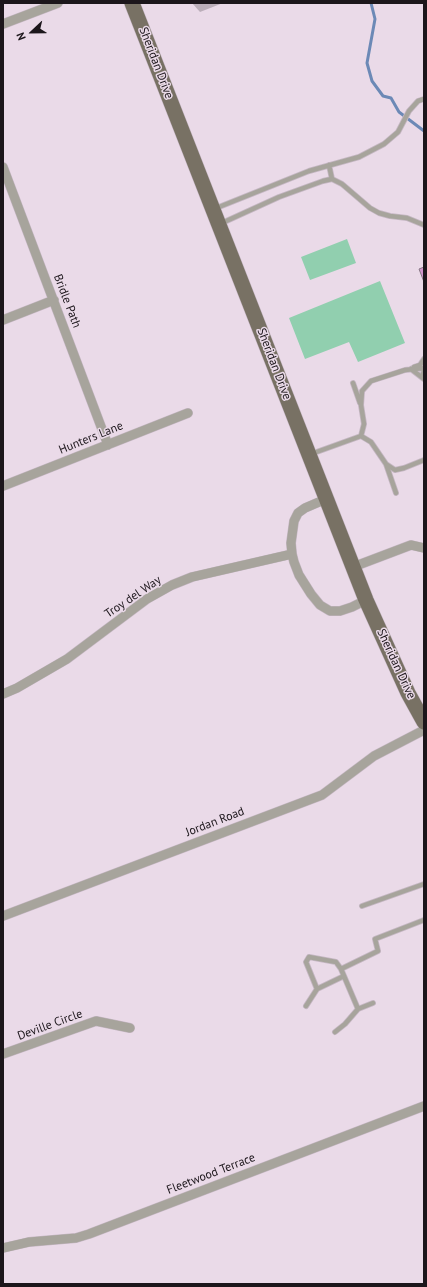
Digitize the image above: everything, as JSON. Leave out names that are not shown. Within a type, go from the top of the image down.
[{"type":"main road","name":"Sheridan Drive","points":[[132,3],[366,600],[408,693],[424,722]]},
{"type":"street","points":[[3,24],[58,3]]},
{"type":"street","name":"Bridle Path","points":[[4,170],[108,445]]},
{"type":"street","points":[[3,320],[54,300]]},
{"type":"street","name":"Hunters Lane","points":[[3,486],[188,413]]},
{"type":"street","points":[[326,499],[306,507],[298,513],[294,520],[292,531],[292,554],[299,575],[320,605],[330,611],[340,611],[366,600]]},
{"type":"street","points":[[353,567],[411,545],[424,548]]},
{"type":"street","name":"Troy del Way","points":[[3,694],[17,688],[67,659],[147,599],[172,585],[192,577],[292,554]]},
{"type":"street","name":"Jordan Road","points":[[3,916],[322,795],[374,756],[424,730]]},
{"type":"street","name":"Deville Circle","points":[[3,1054],[96,1021],[130,1028]]},
{"type":"street","name":"Fleetwood Terrace","points":[[3,1248],[29,1242],[76,1238],[89,1234],[424,1106]]},
{"type":"lane","points":[[213,210],[309,172],[359,157],[384,144],[398,132],[409,112],[418,101],[424,99]]},
{"type":"lane","points":[[329,166],[332,179]]},
{"type":"lane","points":[[218,224],[279,197],[332,179],[342,184],[370,208],[379,213],[407,218],[424,225]]},
{"type":"lane","points":[[361,405],[362,391],[371,381],[411,369],[420,365],[424,359]]},
{"type":"lane","points":[[411,369],[424,368]]},
{"type":"lane","points":[[411,369],[423,378],[424,371]]},
{"type":"lane","points":[[353,383],[361,405],[364,424],[361,436]]},
{"type":"lane","points":[[309,455],[361,436]]},
{"type":"lane","points":[[361,436],[371,442],[386,464],[396,493]]},
{"type":"lane","points":[[386,464],[395,470],[424,460]]},
{"type":"lane","points":[[362,906],[424,884]]},
{"type":"lane","points":[[341,969],[378,951],[375,939],[424,920]]},
{"type":"lane","points":[[317,989],[306,962],[309,956],[336,962],[341,969],[358,1009]]},
{"type":"lane","points":[[306,1006],[317,989],[344,976]]},
{"type":"lane","points":[[335,1032],[345,1024],[358,1009],[373,1003]]},
{"type":"green space","points":[[347,239],[356,263],[310,280],[301,257]]},
{"type":"green space","points":[[380,281],[405,343],[358,362],[349,342],[305,359],[289,318]]},
{"type":"building","points":[[424,267],[424,282],[419,269]]},
{"type":"waterway","points":[[371,3],[375,19],[367,63],[372,81],[383,96],[391,98],[399,112],[424,131]]}]
